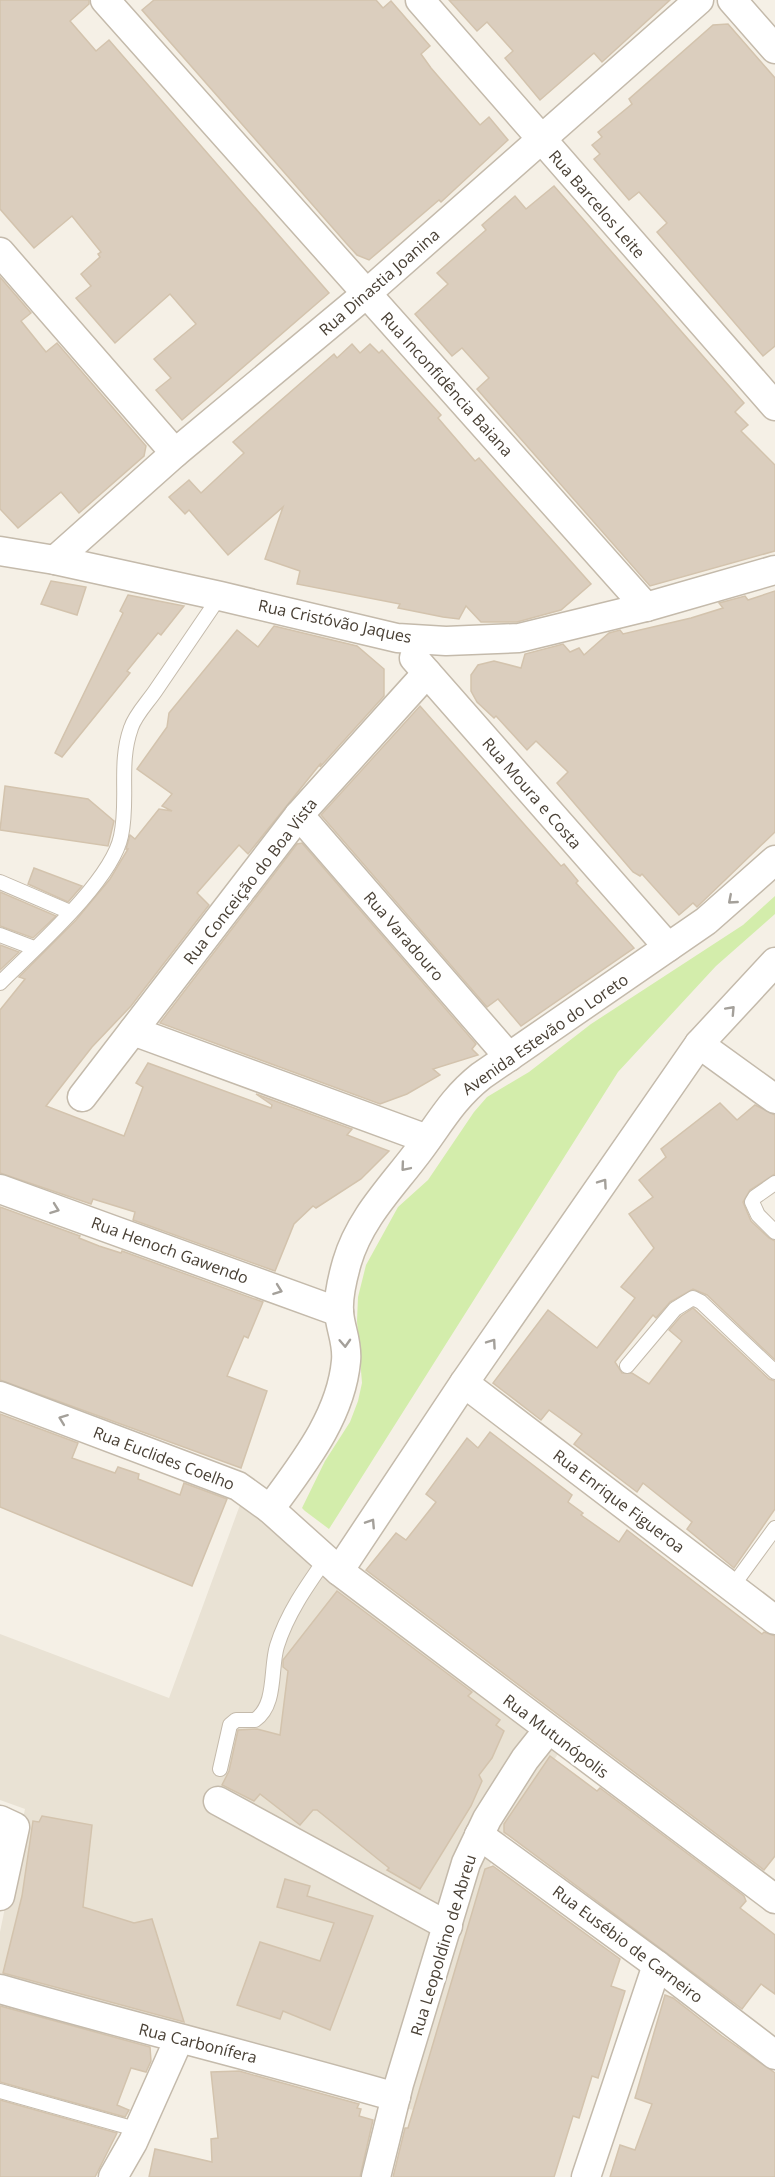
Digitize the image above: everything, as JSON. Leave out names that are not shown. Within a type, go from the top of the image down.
[{"type":"street","name":"Rua Inconfidência Baiana","points":[[105,0],[646,607]]},
{"type":"street","name":"Rua Barcelos Leite","points":[[420,0],[775,406]]},
{"type":"street","name":"Rua Dinastia Joanina","points":[[56,560],[175,453],[366,294],[699,0]]},
{"type":"street","points":[[732,0],[775,49]]},
{"type":"street","points":[[0,252],[175,453]]},
{"type":"street","name":"Rua Cristóvão Jaques","points":[[0,551],[56,560],[398,638],[446,641],[519,638],[646,607],[775,570]]},
{"type":"street","name":"Rua Moura e Costa","points":[[398,638],[668,947]]},
{"type":"street","name":"Rua Conceição do Boa Vista","points":[[82,1097],[299,815],[427,673]]},
{"type":"street","name":"Rua Varadouro","points":[[299,815],[509,1057]]},
{"type":"street","name":"Avenida Estevão do Loreto","points":[[270,1509],[324,1428],[339,1394],[346,1361],[345,1335],[339,1312],[347,1263],[364,1223],[378,1200],[461,1092],[722,908],[775,860]]},
{"type":"street","points":[[332,1566],[464,1383],[699,1044],[775,962]]},
{"type":"street","points":[[133,1031],[427,1139]]},
{"type":"street","points":[[699,1044],[775,1099]]},
{"type":"street","name":"Rua Henoch Gawendo","points":[[0,1189],[339,1312]]},
{"type":"street","name":"Rua Enrique Figueroa","points":[[464,1383],[775,1620]]},
{"type":"street","name":"Rua Euclides Coelho","points":[[0,1396],[238,1486],[270,1509],[332,1566]]},
{"type":"street","name":"Rua Mutunópolis","points":[[332,1566],[775,1899]]},
{"type":"street","name":"Rua Leopoldino de Abreu","points":[[376,2177],[396,2097],[466,1863],[479,1834],[525,1759],[548,1730]]},
{"type":"street","points":[[218,1801],[448,1926]]},
{"type":"street","points":[[0,1820],[15,1827],[0,1896]]},
{"type":"street","name":"Rua Eusébio de Carneiro","points":[[479,1834],[775,2055]]},
{"type":"street","points":[[586,2177],[657,1965]]},
{"type":"street","name":"Rua Carbonífera","points":[[0,1989],[396,2097]]},
{"type":"street","points":[[113,2177],[139,2130],[179,2039]]},
{"type":"lane","points":[[0,983],[70,912],[108,865],[121,839],[125,813],[122,775],[124,751],[131,725],[220,596]]},
{"type":"lane","points":[[0,882],[70,912]]},
{"type":"lane","points":[[0,934],[34,948]]},
{"type":"lane","points":[[775,1183],[755,1197],[752,1202],[758,1215],[775,1232]]},
{"type":"lane","points":[[627,1366],[675,1309],[693,1298],[701,1302],[775,1372]]},
{"type":"lane","points":[[732,1587],[775,1528]]},
{"type":"lane","points":[[220,1769],[230,1725],[236,1720],[255,1720],[266,1708],[277,1648],[284,1626],[300,1597],[332,1566]]},
{"type":"lane","points":[[0,2091],[139,2130]]},
{"type":"shaded area","points":[[244,1494],[565,1743],[494,1853],[413,2110],[168,2045],[0,1995],[0,1932],[25,1809],[0,1800],[0,1634],[169,1698]]},
{"type":"green space","points":[[775,896],[775,914],[716,966],[618,1072],[329,1529],[302,1508],[325,1461],[350,1422],[358,1401],[362,1383],[357,1321],[358,1297],[366,1265],[398,1207],[428,1180],[474,1112],[487,1097],[529,1072],[591,1024],[743,925]]},
{"type":"building","points":[[0,0],[89,0],[89,4],[70,21],[96,51],[109,40],[329,293],[182,420],[156,390],[171,378],[154,359],[196,324],[170,294],[115,343],[76,298],[91,286],[81,274],[100,257],[98,254],[101,252],[72,216],[34,248],[0,209]]},
{"type":"building","points":[[154,0],[376,0],[383,8],[391,1],[430,46],[421,54],[431,68],[480,125],[489,117],[508,140],[441,202],[439,200],[369,260],[357,255],[346,243],[142,10]]},
{"type":"building","points":[[449,0],[670,0],[602,62],[594,53],[540,100],[505,58],[513,51],[487,22],[477,31]]},
{"type":"building","points":[[728,24],[775,78],[775,346],[763,356],[657,232],[667,223],[639,192],[629,200],[594,159],[600,154],[592,145],[602,137],[598,132],[632,104],[629,99],[713,25]]},
{"type":"building","points":[[554,186],[744,403],[735,412],[748,425],[741,431],[775,465],[775,551],[650,586],[477,389],[489,378],[462,348],[452,356],[415,314],[448,284],[437,273],[486,230],[482,225],[515,196],[526,209]]},
{"type":"building","points":[[0,277],[31,313],[21,321],[46,352],[57,343],[146,446],[144,456],[79,513],[61,492],[18,528],[0,509]]},
{"type":"building","points":[[352,344],[360,353],[370,344],[379,353],[382,350],[441,415],[438,418],[475,461],[479,458],[591,584],[561,610],[517,622],[481,622],[466,606],[459,619],[398,608],[400,604],[297,584],[300,571],[265,559],[283,507],[228,555],[189,510],[185,514],[169,497],[189,480],[201,493],[244,453],[233,442],[334,354],[337,358]]},
{"type":"building","points":[[51,581],[86,587],[77,615],[41,604]]},
{"type":"building","points":[[775,591],[775,832],[697,907],[693,903],[679,915],[642,874],[640,876],[633,872],[557,783],[568,772],[536,741],[527,750],[496,716],[494,718],[477,702],[471,691],[471,675],[478,665],[494,661],[521,668],[525,654],[563,644],[570,652],[579,648],[584,655],[609,633],[620,630],[623,634],[691,618],[723,608],[719,603],[745,596],[748,600]]},
{"type":"building","points":[[128,595],[184,606],[161,635],[158,633],[127,671],[130,673],[62,757],[55,753],[123,613],[120,611]]},
{"type":"building","points":[[274,626],[357,646],[384,669],[384,696],[320,767],[321,763],[248,854],[239,845],[197,893],[209,905],[131,1006],[92,1047],[46,1106],[124,1136],[143,1087],[136,1083],[148,1063],[271,1108],[272,1105],[256,1094],[352,1129],[347,1135],[389,1151],[361,1179],[316,1208],[313,1206],[294,1224],[275,1271],[133,1220],[135,1212],[93,1199],[91,1204],[0,1173],[0,1010],[25,979],[19,977],[76,920],[110,879],[128,849],[126,849],[130,835],[135,839],[159,809],[172,811],[162,806],[172,794],[137,769],[167,727],[169,713],[237,630],[258,647]]},
{"type":"building","points":[[420,706],[561,866],[564,864],[578,881],[576,883],[634,948],[521,1026],[498,999],[487,1007],[321,815]]},
{"type":"building","points":[[5,786],[88,799],[114,821],[108,846],[0,830]]},
{"type":"building","points":[[302,843],[476,1044],[472,1049],[478,1055],[433,1069],[440,1075],[407,1094],[380,1104],[160,1023],[297,844]]},
{"type":"building","points":[[34,868],[82,886],[68,902],[28,884]]},
{"type":"building","points":[[0,892],[56,916],[33,938],[0,926]]},
{"type":"building","points":[[0,945],[19,952],[0,970]]},
{"type":"building","points":[[720,1103],[737,1120],[755,1105],[775,1115],[775,1174],[750,1190],[743,1202],[751,1221],[775,1241],[775,1360],[707,1295],[693,1289],[670,1302],[656,1318],[653,1315],[615,1362],[622,1373],[632,1373],[649,1384],[682,1341],[669,1330],[681,1316],[693,1308],[769,1379],[775,1381],[775,1509],[734,1568],[687,1529],[692,1522],[643,1483],[637,1492],[574,1444],[582,1434],[549,1410],[541,1420],[493,1383],[548,1310],[597,1348],[635,1298],[621,1287],[654,1248],[629,1214],[653,1197],[639,1180],[666,1157],[661,1149]]},
{"type":"building","points":[[0,1207],[80,1236],[79,1238],[99,1246],[121,1253],[122,1251],[263,1302],[248,1338],[244,1336],[227,1376],[267,1391],[241,1468],[0,1380]]},
{"type":"building","points":[[0,1414],[78,1443],[72,1458],[115,1473],[118,1467],[139,1474],[138,1479],[180,1495],[184,1483],[227,1499],[192,1586],[0,1507]]},
{"type":"building","points":[[490,1432],[572,1495],[568,1502],[583,1513],[581,1515],[619,1542],[627,1530],[762,1634],[764,1632],[775,1636],[775,1856],[764,1870],[366,1570],[396,1533],[406,1540],[436,1502],[426,1494],[467,1438],[478,1448]]},
{"type":"building","points":[[337,1591],[472,1692],[468,1696],[500,1720],[496,1725],[504,1731],[492,1758],[479,1775],[482,1781],[471,1806],[420,1889],[387,1870],[389,1868],[317,1810],[313,1810],[300,1825],[260,1794],[254,1801],[222,1785],[229,1771],[238,1730],[257,1729],[280,1735],[288,1671],[283,1667],[283,1660]]},
{"type":"building","points":[[550,1756],[597,1791],[600,1788],[744,1896],[746,1901],[740,1908],[775,1935],[775,1994],[761,1984],[742,2009],[504,1832],[504,1824]]},
{"type":"building","points":[[42,1816],[92,1825],[83,1907],[134,1923],[152,1919],[184,2022],[3,1973],[22,1896],[33,1821],[39,1822]]},
{"type":"building","points":[[493,1866],[620,1959],[611,1986],[625,1991],[598,2078],[592,2076],[579,2118],[573,2116],[554,2177],[393,2177],[405,2128],[408,2128],[485,1869]]},
{"type":"building","points":[[285,1879],[310,1886],[307,1896],[373,1916],[330,2030],[283,2011],[280,2019],[237,2005],[260,1942],[320,1961],[334,1923],[277,1907]]},
{"type":"building","points":[[665,1995],[673,1998],[775,2073],[775,2177],[610,2177],[620,2145],[635,2150],[652,2104],[635,2098]]},
{"type":"building","points":[[0,2006],[150,2047],[151,2061],[146,2072],[131,2068],[117,2105],[129,2110],[125,2117],[0,2082]]},
{"type":"building","points":[[239,2071],[359,2104],[357,2108],[361,2109],[359,2116],[373,2120],[360,2177],[149,2177],[155,2149],[212,2162],[211,2139],[218,2138],[211,2072]]},
{"type":"building","points":[[0,2100],[117,2133],[95,2177],[0,2177]]}]
